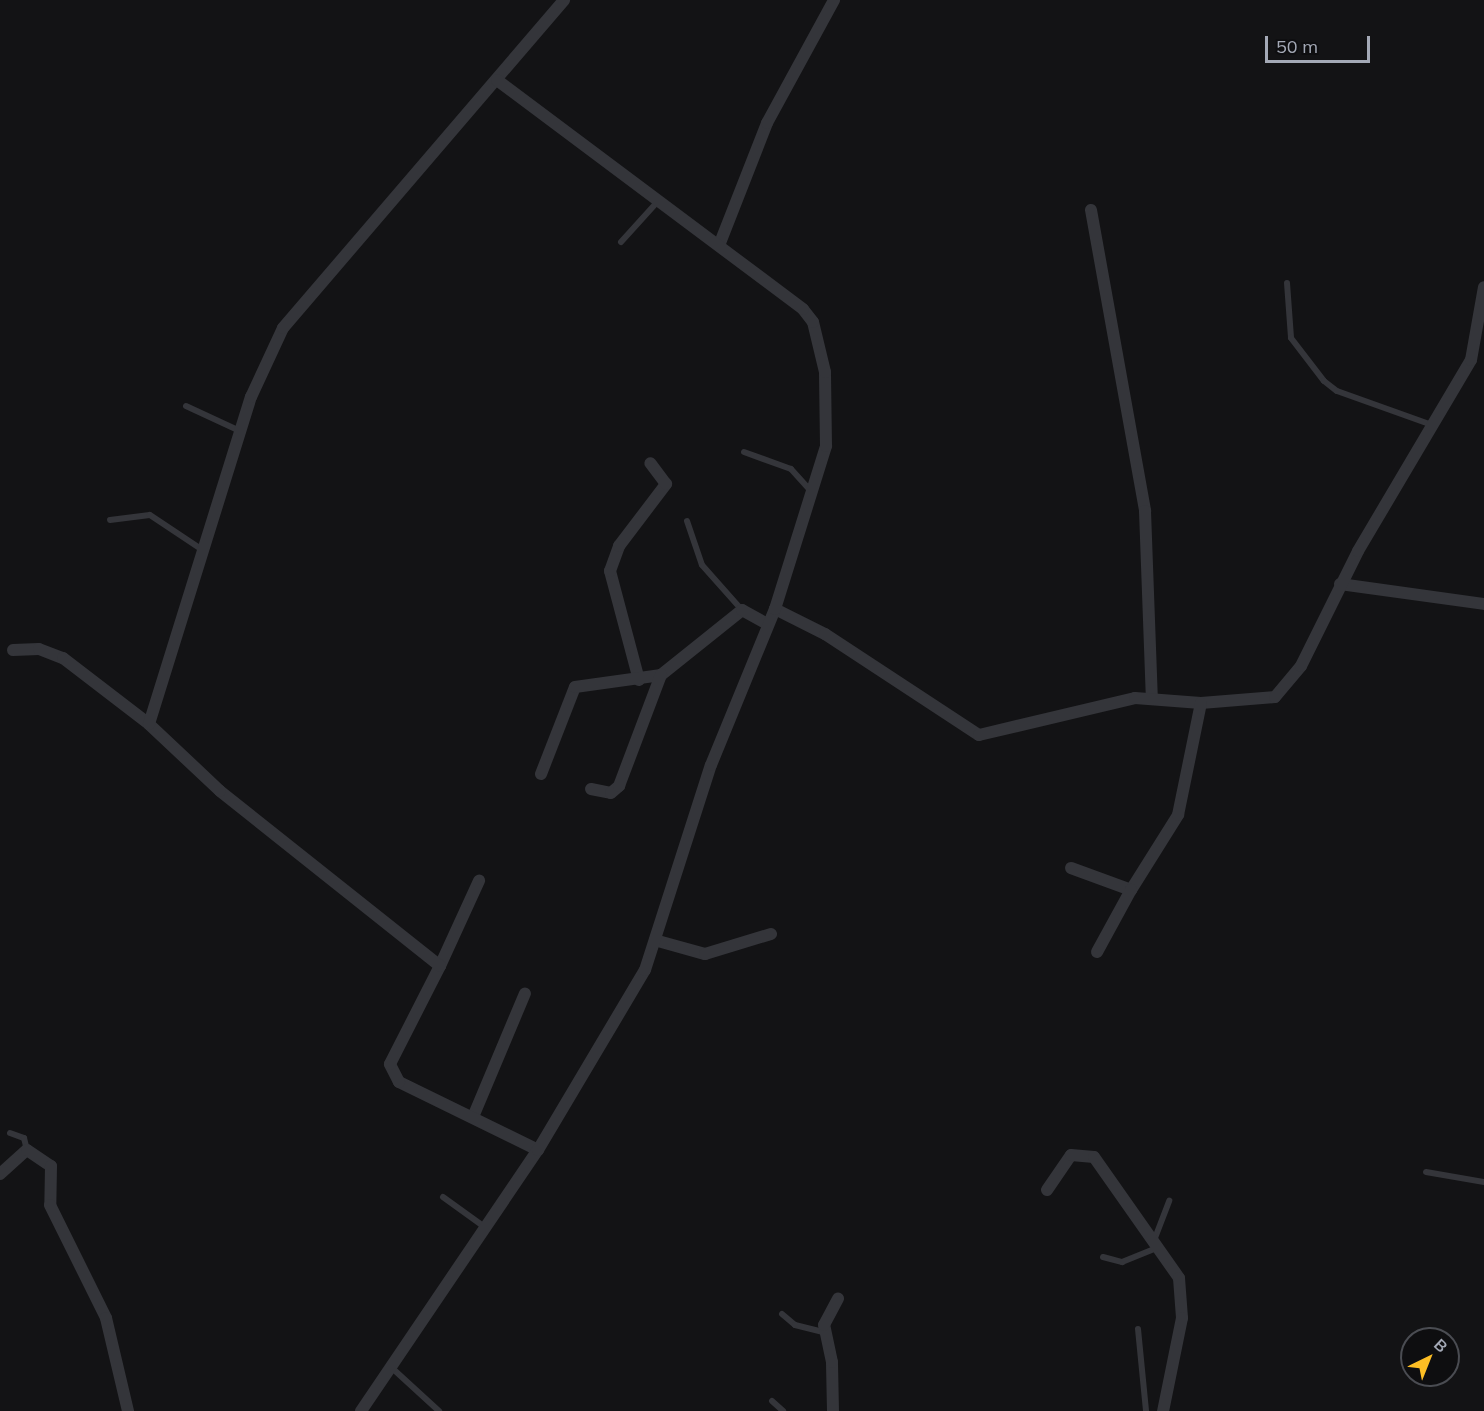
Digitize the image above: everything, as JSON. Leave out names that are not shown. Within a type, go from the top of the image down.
[{"type":"street","points":[[149,724],[240,432],[284,328],[564,0]]},
{"type":"street","points":[[720,243],[767,123],[834,0]]},
{"type":"street","points":[[361,1411],[538,1150],[658,941],[711,765],[775,609],[811,494],[828,418],[825,372],[813,322],[720,243],[659,201],[497,80]]},
{"type":"street","points":[[1091,210],[1146,511],[1152,698]]},
{"type":"street","points":[[775,609],[825,634],[979,735],[1119,701],[1152,698],[1201,703],[1265,699],[1285,691],[1340,584],[1478,346],[1478,298],[1484,287]]},
{"type":"street","points":[[639,680],[610,572],[619,546],[666,484],[650,463]]},
{"type":"street","points":[[1340,584],[1484,604]]},
{"type":"street","points":[[541,774],[575,687],[639,680],[661,675],[742,610],[767,624]]},
{"type":"street","points":[[13,650],[39,649],[63,658],[149,724],[220,791],[440,966]]},
{"type":"street","points":[[591,789],[611,793],[619,786],[661,675]]},
{"type":"street","points":[[1097,952],[1131,890],[1178,815],[1201,703]]},
{"type":"street","points":[[1071,868],[1131,890]]},
{"type":"street","points":[[479,881],[440,966],[394,1054],[391,1072],[399,1082],[538,1150]]},
{"type":"street","points":[[658,941],[705,954],[771,934]]},
{"type":"street","points":[[473,1117],[525,993]]},
{"type":"street","points":[[0,1174],[27,1150],[51,1166],[50,1205],[105,1318],[128,1411]]},
{"type":"street","points":[[1047,1190],[1071,1155],[1087,1153],[1113,1178],[1158,1242],[1179,1278],[1184,1300],[1163,1411]]},
{"type":"street","points":[[832,1411],[832,1362],[824,1332],[838,1299]]},
{"type":"lane","points":[[621,242],[659,201]]},
{"type":"lane","points":[[1287,283],[1291,338],[1324,381],[1337,391],[1432,425]]},
{"type":"lane","points":[[186,406],[240,432]]},
{"type":"lane","points":[[744,452],[791,469],[811,494]]},
{"type":"lane","points":[[110,520],[150,515],[204,551]]},
{"type":"lane","points":[[687,521],[702,565],[742,610]]},
{"type":"lane","points":[[10,1133],[24,1138],[27,1150]]},
{"type":"lane","points":[[1426,1172],[1484,1182]]},
{"type":"lane","points":[[443,1197],[486,1228]]},
{"type":"lane","points":[[1103,1257],[1122,1262],[1158,1242],[1169,1202]]},
{"type":"lane","points":[[782,1314],[795,1325],[824,1332]]},
{"type":"lane","points":[[1138,1329],[1146,1411]]},
{"type":"lane","points":[[392,1368],[439,1411]]},
{"type":"lane","points":[[772,1401],[783,1411]]}]
